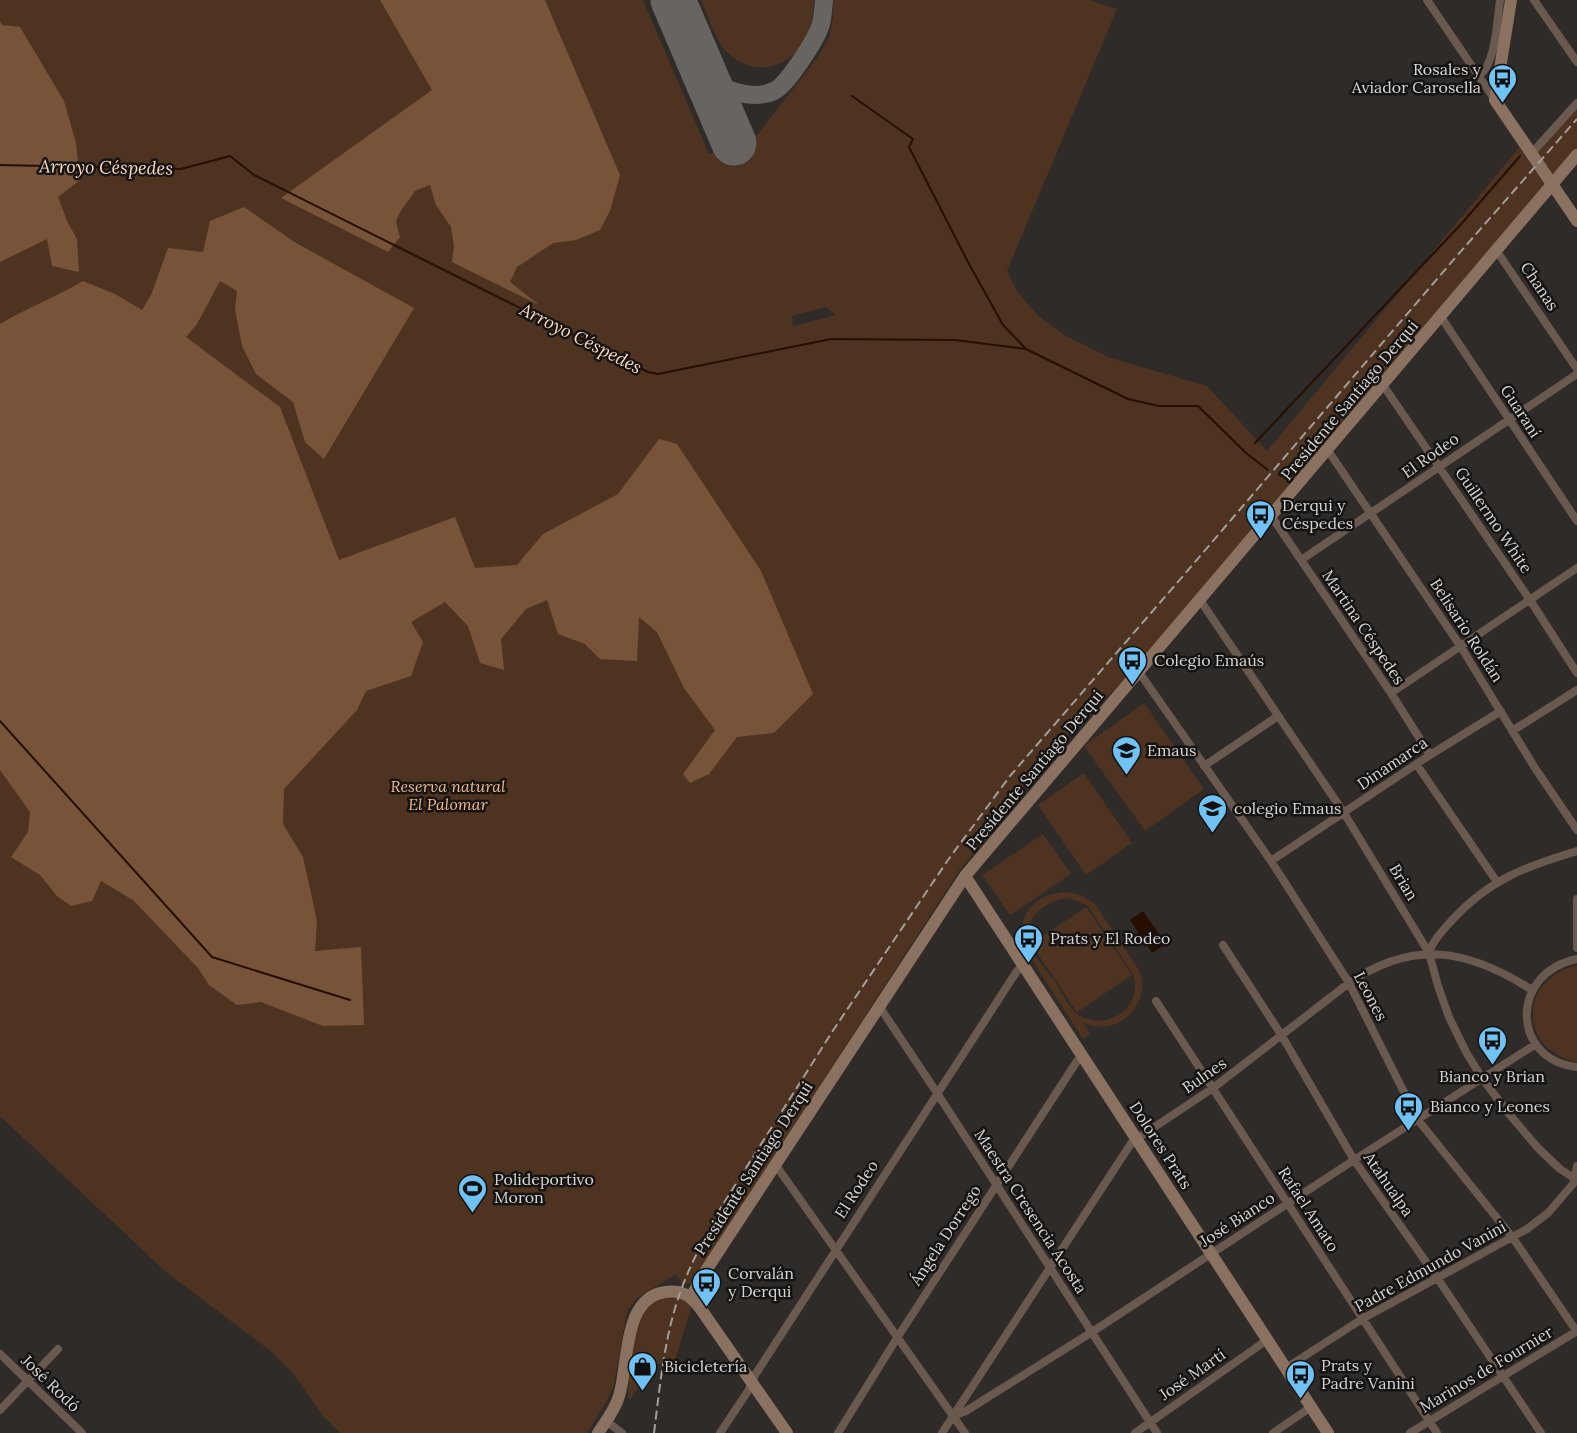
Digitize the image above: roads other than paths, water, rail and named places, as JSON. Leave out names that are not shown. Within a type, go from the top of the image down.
[{"type":"street","points":[[1427,0],[1577,221]]},
{"type":"street","points":[[1478,76],[1485,73],[1490,63],[1500,0]]},
{"type":"street","points":[[1495,100],[1511,0]]},
{"type":"street","points":[[1534,0],[1577,62]]},
{"type":"street","points":[[1531,154],[1577,103]]},
{"type":"street","name":"Presidente Santiago Derqui","points":[[691,1297],[775,1164],[965,876],[1577,155]]},
{"type":"street","name":"Chanas","points":[[1496,250],[1577,369]]},
{"type":"street","name":"Guaraní","points":[[1441,317],[1577,521]]},
{"type":"street","name":"El Rodeo","points":[[1301,560],[1577,374]]},
{"type":"street","name":"Guillermo White","points":[[1383,385],[1530,600],[1577,673]]},
{"type":"street","name":"Belisario Roldán","points":[[1328,449],[1461,647],[1545,784],[1577,830]]},
{"type":"street","name":"Martina Céspedes","points":[[1272,517],[1430,755]]},
{"type":"street","points":[[1391,693],[1577,568]]},
{"type":"street","name":"Brian","points":[[1200,600],[1344,813],[1430,953],[1449,1017],[1482,1078],[1538,1148],[1575,1181]]},
{"type":"street","name":"Leones","points":[[1138,672],[1271,861],[1349,982],[1418,1120],[1513,1238],[1577,1332]]},
{"type":"street","points":[[1512,731],[1577,690]]},
{"type":"street","name":"Dinamarca","points":[[1271,861],[1430,755],[1501,711]]},
{"type":"street","points":[[1204,766],[1278,716]]},
{"type":"street","points":[[1417,765],[1497,882]]},
{"type":"street","points":[[1532,990],[1480,963],[1430,953],[1434,943],[1458,914],[1497,882],[1534,864],[1577,851]]},
{"type":"street","name":"Dolores Prats","points":[[965,876],[1328,1433]]},
{"type":"street","points":[[1577,900],[1577,948]]},
{"type":"street","name":"Atahualpa","points":[[1223,945],[1282,1036],[1353,1160],[1438,1279],[1541,1433]]},
{"type":"street","name":"Bulnes","points":[[942,1433],[1125,1150],[1136,1139],[1213,1088],[1363,973],[1389,961],[1430,953]]},
{"type":"street","points":[[1577,959],[1564,962],[1540,978],[1527,1004],[1530,1032],[1536,1044],[1550,1058],[1566,1066],[1577,1067]]},
{"type":"street","name":"El Rodeo","points":[[720,1433],[835,1249],[1017,970],[1023,965]]},
{"type":"street","name":"Rafael Amato","points":[[1156,1001],[1437,1433]]},
{"type":"street","name":"Maestra Cresencia Acosta","points":[[879,1006],[1156,1433]]},
{"type":"street","name":"José Bianco","points":[[953,1416],[966,1411],[1092,1332],[1353,1160],[1536,1044]]},
{"type":"street","name":"Ángela Dorrego","points":[[838,1433],[996,1184],[1077,1061],[1083,1056]]},
{"type":"street","points":[[775,1164],[965,1433]]},
{"type":"street","points":[[1575,1181],[1577,1166]]},
{"type":"street","name":"Padre Edmundo Vanini","points":[[1286,1368],[1362,1319],[1513,1238],[1539,1221],[1575,1181]]},
{"type":"street","points":[[598,1433],[619,1397],[633,1323],[642,1304],[652,1295],[681,1292],[691,1297],[787,1433]]},
{"type":"street","name":"Marinos de Fournier","points":[[1410,1433],[1577,1332]]},
{"type":"street","name":"José Martí","points":[[1135,1433],[1267,1340]]},
{"type":"street","points":[[0,1410],[58,1349]]},
{"type":"street","name":"José Rodó","points":[[0,1354],[82,1433]]},
{"type":"street","points":[[1273,1433],[1311,1407]]},
{"type":"street","points":[[606,1421],[622,1433]]},
{"type":"waterway","points":[[852,96],[913,139],[909,147],[969,264],[1003,325],[1026,349]]},
{"type":"waterway","name":"Arroyo Céspedes","points":[[0,165],[181,169],[230,156],[254,175],[648,372],[658,374],[831,339],[955,340],[1026,349],[1128,399],[1159,406],[1198,406],[1246,453],[1268,470]]},
{"type":"waterway","points":[[1255,443],[1463,222],[1520,156]]},
{"type":"waterway","points":[[0,721],[212,957],[350,1000]]},
{"type":"railway","points":[[654,1433],[670,1327],[693,1261],[720,1209],[834,1029],[948,860],[1010,776],[1577,119]]},
{"type":"place","name":"Rosales y Aviador Carosella","points":[[1502,104]]},
{"type":"place","name":"Derqui y Céspedes","points":[[1261,540]]},
{"type":"place","name":"Colegio Emaús","points":[[1133,686]]},
{"type":"place","name":"Emaus","points":[[1126,776]]},
{"type":"place","name":"colegio Emaus","points":[[1213,834]]},
{"type":"place","name":"Prats y El Rodeo","points":[[1029,964]]},
{"type":"place","name":"Bianco y Brian","points":[[1492,1066]]},
{"type":"place","name":"Bianco y Leones","points":[[1409,1132]]},
{"type":"place","name":"Polideportivo Moron","points":[[473,1214]]},
{"type":"place","name":"Corvalán y Derqui","points":[[707,1308]]},
{"type":"place","name":"Bicicletería","points":[[643,1392]]},
{"type":"place","name":"Prats y Padre Vanini","points":[[1300,1400]]},
{"type":"park label","name":"Reserva natural El Palomar","points":[[448,795]]}]
